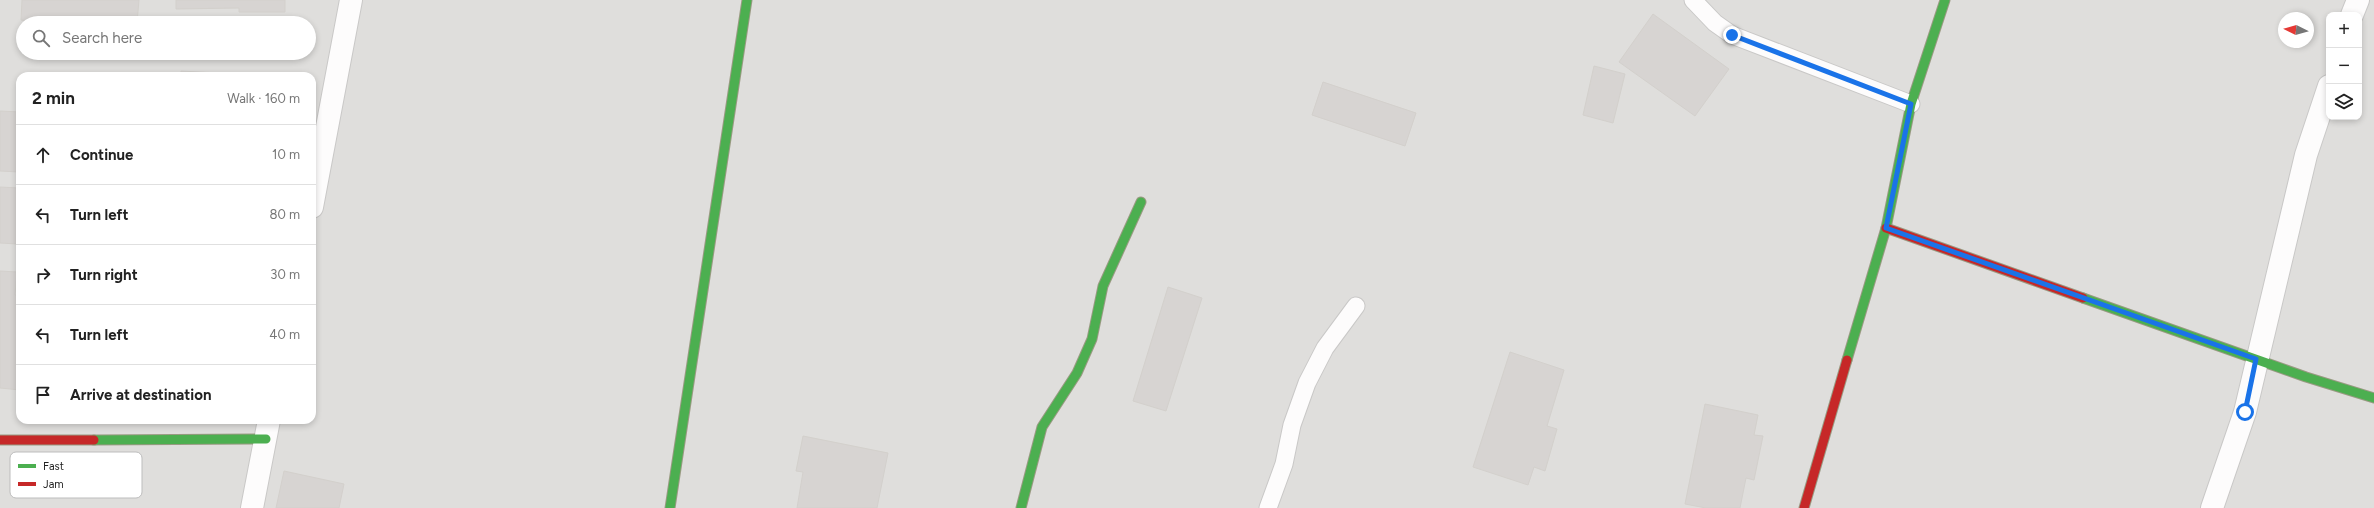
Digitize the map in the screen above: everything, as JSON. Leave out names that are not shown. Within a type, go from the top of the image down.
[{"type":"street","points":[[316,186],[351,0]]},
{"type":"street","points":[[670,508],[747,0]]},
{"type":"street","points":[[1804,508],[1886,228],[1911,104],[1945,0]]},
{"type":"street","points":[[2353,12],[2358,0]]},
{"type":"street","points":[[2212,508],[2245,412],[2256,359],[2306,155],[2326,95]]},
{"type":"street","points":[[1022,508],[1042,427],[1077,373],[1092,339],[1103,286],[1141,202]]},
{"type":"street","points":[[1886,228],[2306,377],[2374,398]]},
{"type":"street","points":[[0,440],[268,429],[252,508]]},
{"type":"lane","points":[[1694,0],[1715,23],[1732,35],[1911,104]]},
{"type":"lane","points":[[1268,508],[1284,464],[1292,425],[1307,383],[1325,348],[1356,306]]},
{"type":"shaded area","points":[[0,0],[2374,0],[2374,508],[0,508]]},
{"type":"building","points":[[22,0],[139,0],[138,16],[21,16]]},
{"type":"building","points":[[176,0],[285,0],[285,12],[239,12],[239,8],[176,9]]},
{"type":"building","points":[[1653,14],[1729,69],[1695,116],[1619,62]]},
{"type":"building","points":[[1594,66],[1625,74],[1613,123],[1583,115]]},
{"type":"building","points":[[1323,82],[1416,113],[1405,146],[1312,115]]},
{"type":"building","points":[[0,111],[16,112],[16,172],[0,171]]},
{"type":"building","points":[[0,187],[16,188],[16,244],[0,243]]},
{"type":"building","points":[[0,271],[16,272],[16,390],[0,388]]},
{"type":"building","points":[[1168,287],[1202,298],[1166,411],[1133,401]]},
{"type":"building","points":[[1510,352],[1564,370],[1547,426],[1557,429],[1545,471],[1534,467],[1528,485],[1473,467]]},
{"type":"building","points":[[1705,404],[1758,415],[1754,435],[1763,436],[1754,480],[1746,478],[1740,508],[1706,508],[1685,504]]},
{"type":"building","points":[[803,436],[888,453],[877,508],[797,508],[803,472],[796,471]]},
{"type":"building","points":[[284,471],[344,484],[339,508],[276,508]]},
{"type":"traffic: fast","points":[[670,508],[747,0]]},
{"type":"traffic: fast","points":[[1847,360],[1886,228],[1911,104],[1945,0]]},
{"type":"traffic: fast","points":[[1021,508],[1042,427],[1077,373],[1092,339],[1103,286],[1141,202]]},
{"type":"traffic: fast","points":[[2083,298],[2306,377],[2374,398]]},
{"type":"traffic: fast","points":[[94,440],[266,439]]},
{"type":"traffic: jam","points":[[1886,228],[2083,298]]},
{"type":"traffic: jam","points":[[1804,508],[1847,360]]},
{"type":"traffic: jam","points":[[0,440],[94,440]]},
{"type":"route","points":[[1732,35],[1911,104],[1886,228],[2256,359],[2245,412]]}]
